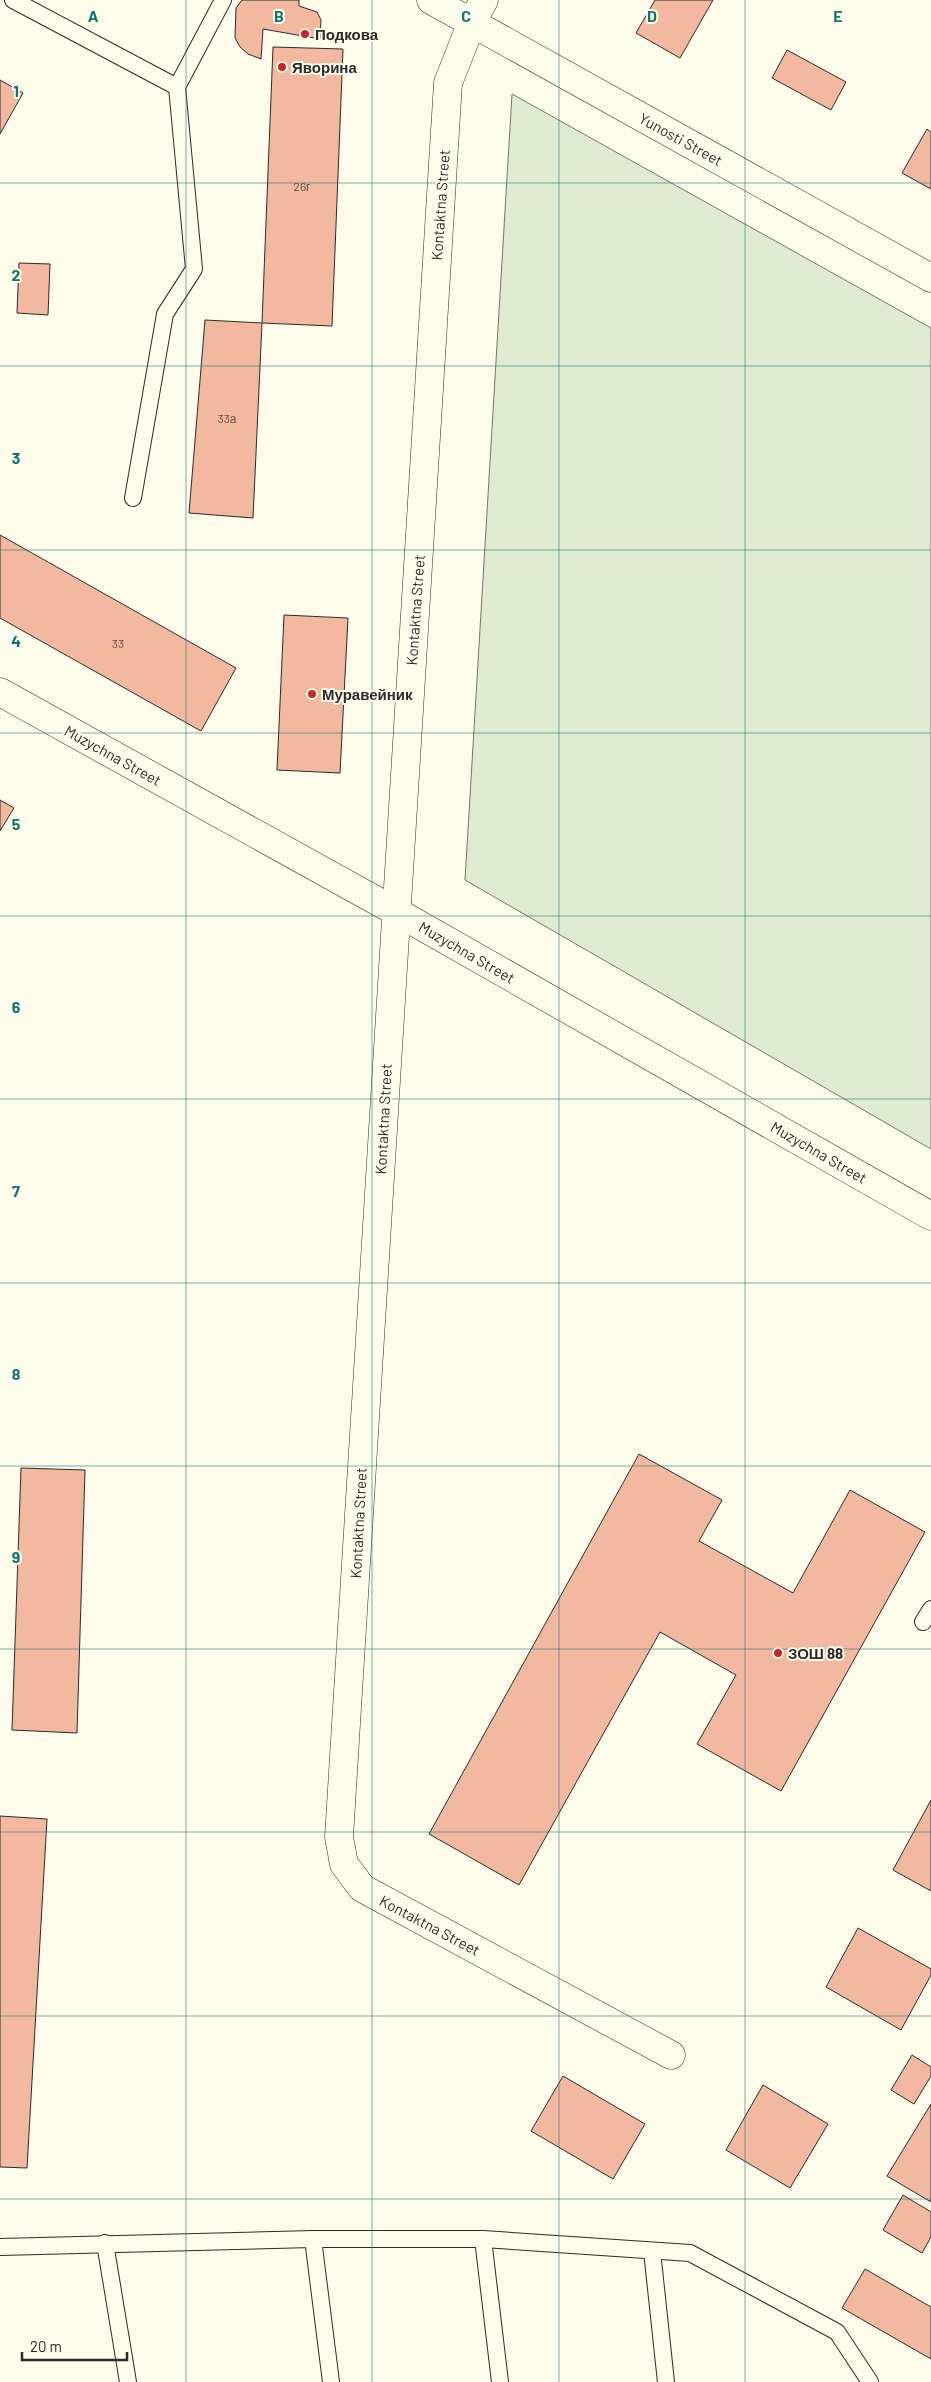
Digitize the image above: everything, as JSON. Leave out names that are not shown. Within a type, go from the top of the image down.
[{"type":"street","name":"Yunosti Street","points":[[431,0],[478,11],[931,278]]},
{"type":"street","name":"Kontaktna Street","points":[[478,11],[448,83],[339,1837],[344,1864],[362,1888],[670,2055]]},
{"type":"street","name":"Muzychna Street","points":[[0,692],[396,911],[931,1216]]},
{"type":"lane","points":[[13,0],[177,87]]},
{"type":"lane","points":[[133,498],[165,314],[194,269],[177,87],[222,0]]},
{"type":"lane","points":[[313,2239],[331,2382]]},
{"type":"lane","points":[[0,2247],[313,2239],[483,2239],[690,2253],[836,2332],[870,2382]]},
{"type":"lane","points":[[483,2239],[500,2382]]},
{"type":"lane","points":[[105,2243],[128,2382]]},
{"type":"lane","points":[[652,2251],[666,2382]]},
{"type":"green space","points":[[512,94],[931,328],[931,1149],[465,880]]},
{"type":"building","name":"Подкова","points":[[242,0],[299,0],[299,6],[317,12],[321,20],[320,39],[263,29],[261,59],[248,54],[240,47],[235,38],[236,8]]},
{"type":"building","points":[[655,0],[713,0],[680,58],[636,33]]},
{"type":"building","points":[[273,47],[343,49],[332,326],[262,323]]},
{"type":"building","points":[[787,50],[846,82],[831,110],[772,78]]},
{"type":"building","points":[[0,80],[23,93],[0,134]]},
{"type":"building","points":[[927,129],[931,132],[931,189],[902,173]]},
{"type":"building","points":[[19,263],[50,264],[48,315],[17,313]]},
{"type":"building","points":[[205,320],[262,323],[253,518],[189,513]]},
{"type":"building","points":[[0,535],[236,668],[201,731],[0,618]]},
{"type":"building","name":"Муравейник","points":[[284,615],[348,618],[340,773],[277,770]]},
{"type":"building","points":[[0,800],[14,808],[0,831]]},
{"type":"building","name":"ЗОШ 88","points":[[639,1454],[722,1500],[699,1541],[793,1593],[850,1490],[925,1532],[781,1791],[697,1744],[736,1675],[660,1632],[519,1885],[429,1834]]},
{"type":"building","points":[[21,1468],[85,1470],[77,1733],[12,1730]]},
{"type":"building","points":[[931,1800],[931,1891],[893,1870]]},
{"type":"building","points":[[0,1816],[47,1819],[27,2168],[0,2167]]},
{"type":"building","points":[[858,1928],[931,1969],[931,1975],[901,2030],[826,1987]]},
{"type":"building","points":[[912,2055],[931,2067],[931,2076],[914,2104],[891,2090]]},
{"type":"building","points":[[563,2076],[645,2124],[613,2179],[531,2131]]},
{"type":"building","points":[[763,2085],[828,2124],[790,2188],[726,2150]]},
{"type":"building","points":[[931,2104],[931,2202],[887,2176]]},
{"type":"building","points":[[903,2195],[931,2212],[931,2237],[922,2253],[883,2230]]},
{"type":"building","points":[[865,2269],[931,2307],[931,2359],[842,2308]]},
{"type":"place","name":"Подкова","points":[[305,34]]},
{"type":"place","name":"Яворина","points":[[282,67]]},
{"type":"place","name":"Муравейник","points":[[312,694]]},
{"type":"place","name":"ЗОШ 88","points":[[778,1653]]}]
